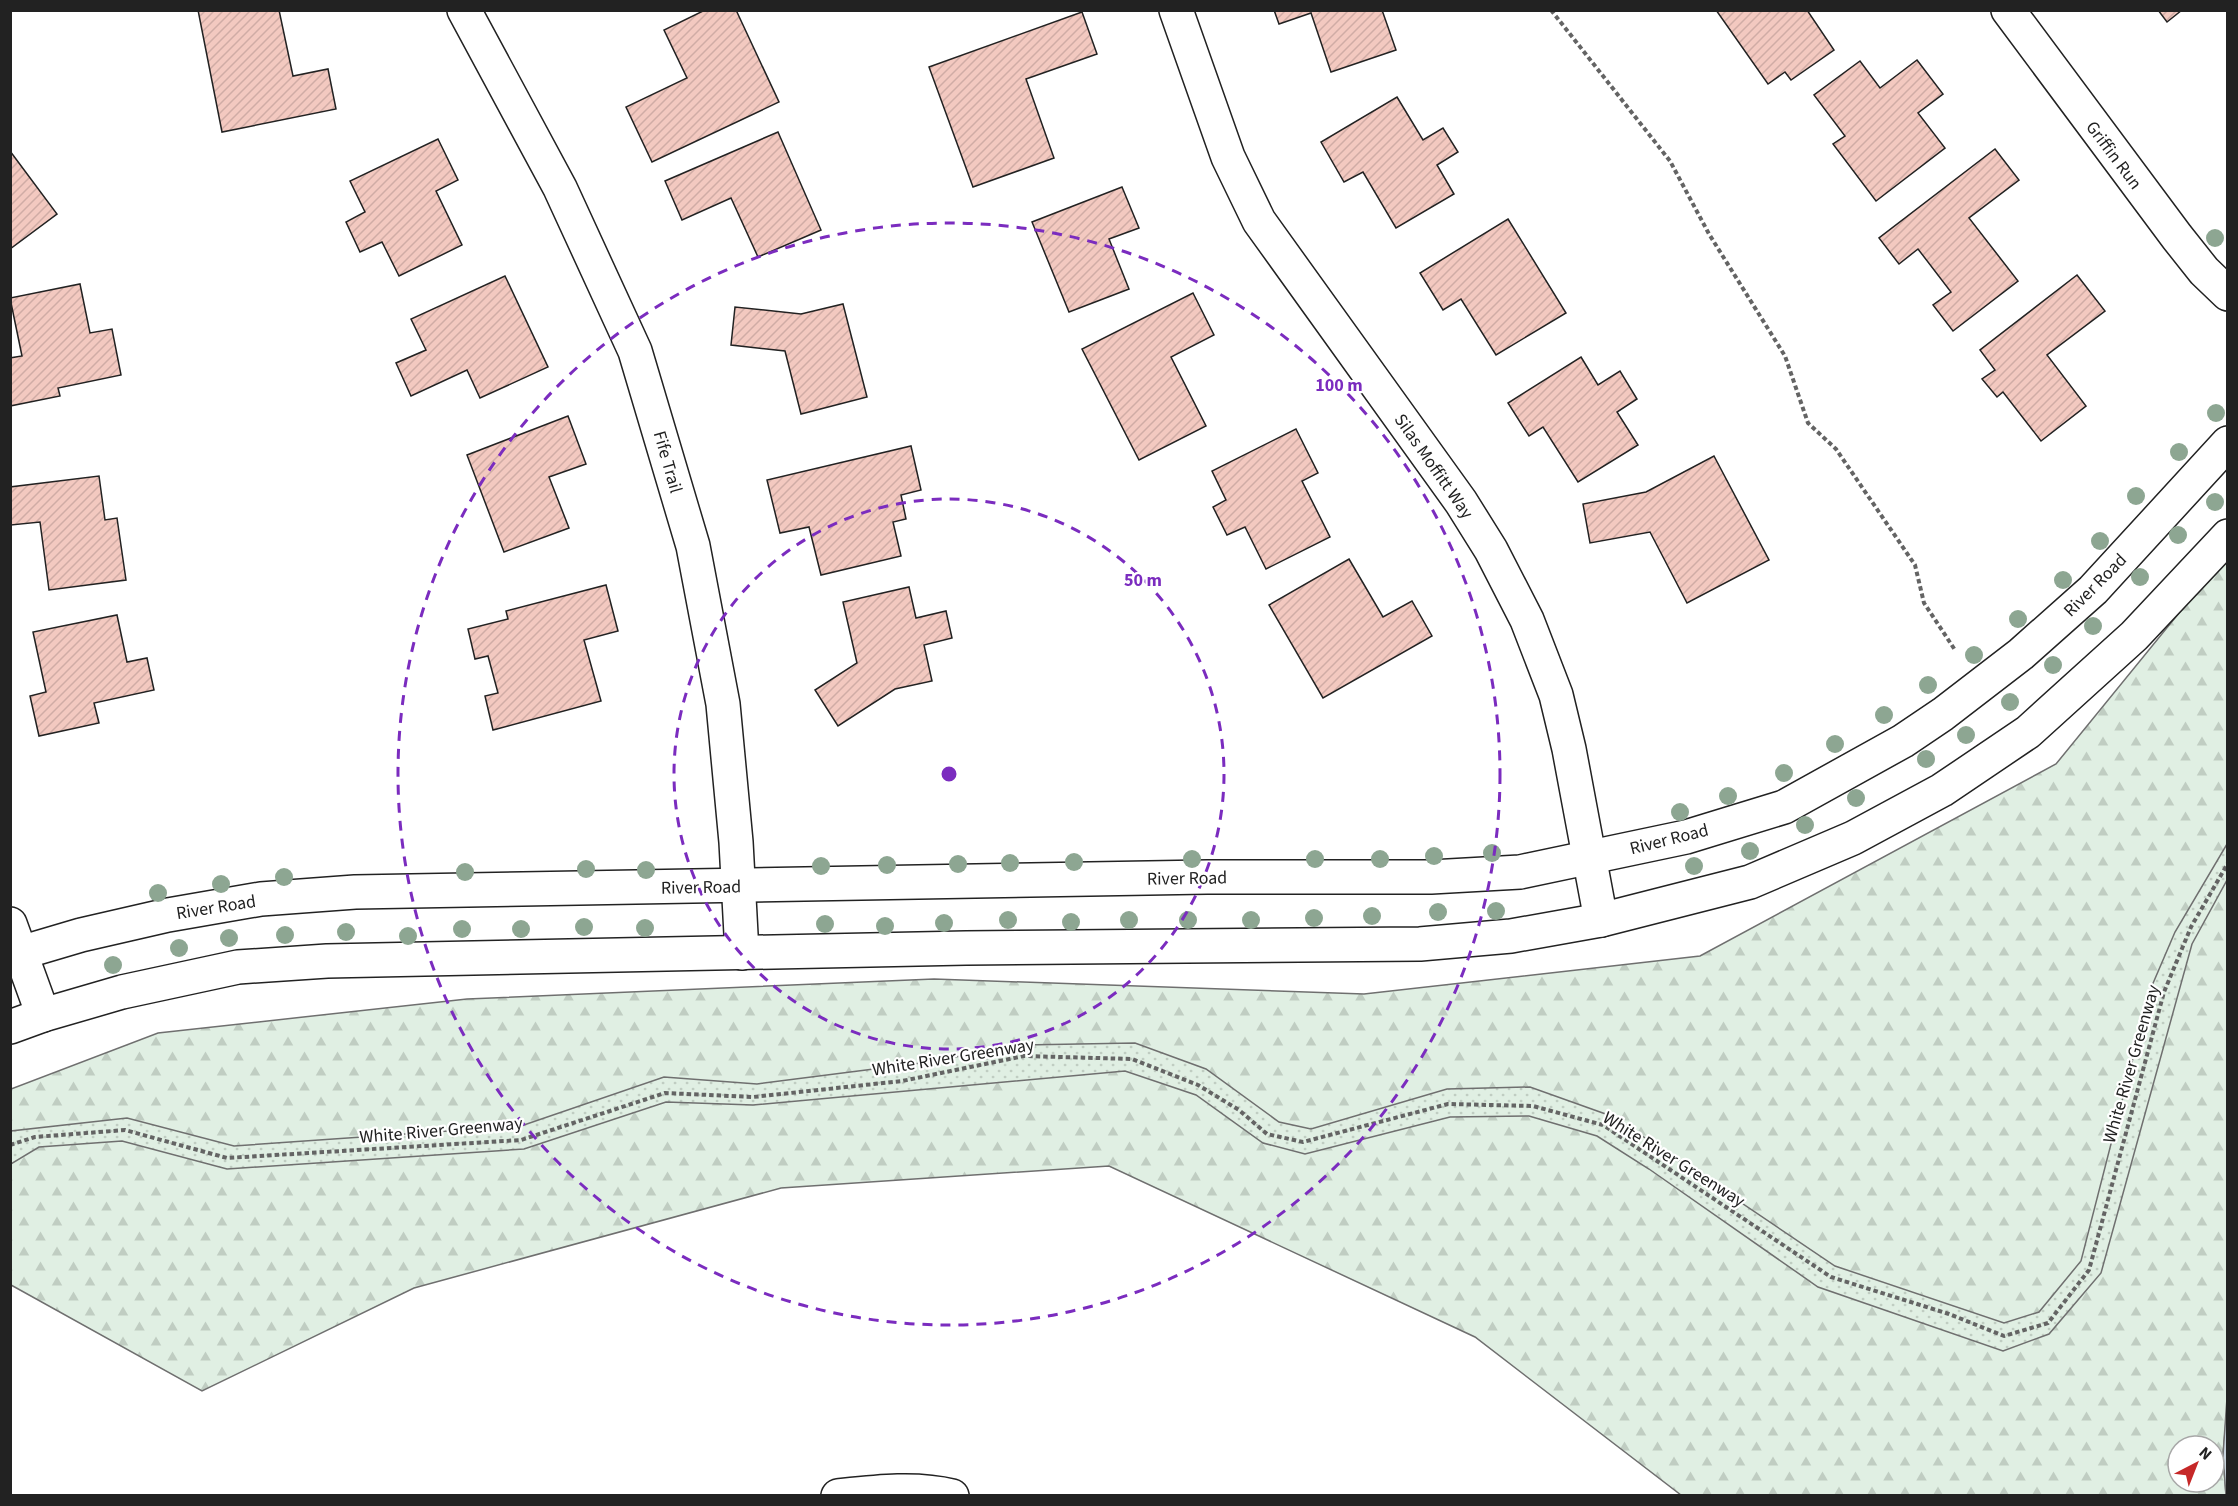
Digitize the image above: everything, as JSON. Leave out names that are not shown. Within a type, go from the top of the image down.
[{"type":"main road","name":"Fife Trail","points":[[464,10],[560,188],[635,351],[693,546],[723,704],[736,842],[742,953]]},
{"type":"main road","name":"Silas Moffitt Way","points":[[1176,10],[1228,157],[1259,221],[1461,502],[1491,550],[1527,620],[1556,695],[1569,749],[1601,920]]},
{"type":"main road","name":"Griffin Run","points":[[2008,10],[2176,237],[2204,271],[2228,294]]},
{"type":"main road","name":"River Road","points":[[14,944],[81,935],[168,915],[261,899],[355,892],[1207,877],[1431,877],[1520,872],[1686,837],[1784,807],[1903,741],[1943,714],[2021,654],[2094,590],[2228,443]]},
{"type":"main road","points":[[10,1028],[43,1015],[122,992],[238,968],[327,961],[977,948],[1420,944],[1511,936],[1601,920],[1750,882],[1853,838],[1942,790],[2028,732],[2134,636],[2228,536]]},
{"type":"main road","points":[[14,944],[43,1015]]},
{"type":"main road","points":[[838,1496],[880,1492],[926,1492],[952,1496]]},
{"type":"path","points":[[1551,10],[1670,161],[1709,234],[1785,356],[1808,423],[1836,449],[1915,565],[1924,603],[1955,650]]},
{"type":"path","name":"White River Greenway","points":[[10,1145],[35,1137],[125,1130],[227,1158],[521,1140],[665,1093],[753,1097],[902,1081],[1024,1056],[1132,1059],[1198,1085],[1239,1110],[1267,1134],[1303,1142],[1448,1104],[1533,1106],[1603,1125],[1831,1277],[1949,1314],[2004,1336],[2048,1323],[2089,1270],[2164,992],[2192,927],[2228,863]]},
{"type":"green space","points":[[2227,554],[2228,1398],[2225,1434],[2166,1434],[2166,1494],[2226,1495],[1681,1495],[1475,1337],[1109,1166],[781,1188],[414,1288],[202,1391],[11,1285],[11,1089],[158,1033],[467,999],[934,979],[1364,994],[1700,956],[2056,764]]},
{"type":"green space","points":[[2227,844],[2227,880],[2192,944],[2101,1273],[2049,1334],[2003,1351],[1818,1287],[1649,1169],[1597,1136],[1529,1116],[1450,1117],[1305,1154],[1263,1143],[1196,1095],[1125,1071],[753,1105],[666,1102],[524,1149],[227,1169],[122,1141],[39,1147],[11,1164],[11,1131],[127,1118],[234,1146],[521,1126],[664,1077],[757,1084],[921,1063],[1023,1045],[1135,1043],[1206,1069],[1279,1122],[1311,1129],[1447,1089],[1530,1087],[1614,1117],[1835,1266],[2004,1323],[2039,1312],[2081,1261],[2151,988],[2175,932]]},
{"type":"shaded area","points":[[2227,1398],[2228,1495],[2226,1496],[2226,1434]]},
{"type":"building","points":[[198,10],[279,10],[293,76],[328,69],[336,109],[222,132]]},
{"type":"building","points":[[705,10],[736,10],[779,102],[652,162],[626,107],[687,78],[664,30]]},
{"type":"building","points":[[1274,10],[1382,10],[1396,50],[1331,72],[1311,13],[1279,24]]},
{"type":"building","points":[[1716,10],[1807,10],[1834,50],[1791,80],[1785,72],[1768,84]]},
{"type":"building","points":[[2158,10],[2182,10],[2167,22]]},
{"type":"building","points":[[1082,12],[1097,54],[1026,79],[1054,158],[973,187],[929,67]]},
{"type":"building","points":[[1917,60],[1943,94],[1918,113],[1945,148],[1876,201],[1833,144],[1845,136],[1814,95],[1860,61],[1880,88]]},
{"type":"building","points":[[1397,97],[1423,140],[1443,128],[1458,152],[1437,165],[1454,194],[1396,228],[1363,172],[1344,182],[1321,142]]},
{"type":"building","points":[[778,132],[821,230],[758,257],[731,198],[682,220],[665,181]]},
{"type":"building","points":[[438,139],[458,180],[436,191],[462,245],[399,276],[382,242],[360,252],[346,222],[365,212],[350,181]]},
{"type":"building","points":[[1995,149],[2019,180],[1969,218],[2018,281],[1953,331],[1933,305],[1951,292],[1918,249],[1899,264],[1879,238]]},
{"type":"building","points":[[10,151],[57,214],[10,249]]},
{"type":"building","points":[[1122,187],[1139,228],[1109,239],[1129,289],[1069,312],[1032,222]]},
{"type":"building","points":[[1508,219],[1566,313],[1496,355],[1461,299],[1443,310],[1420,273]]},
{"type":"building","points":[[2077,275],[2105,311],[2047,355],[2086,406],[2041,441],[2003,392],[1997,397],[1982,379],[1995,370],[1980,350]]},
{"type":"building","points":[[505,276],[548,367],[480,398],[467,370],[411,396],[396,363],[426,350],[411,319]]},
{"type":"building","points":[[80,284],[90,333],[112,329],[121,375],[58,388],[60,396],[10,406],[10,358],[22,356],[10,298]]},
{"type":"building","points":[[1193,293],[1214,335],[1171,357],[1206,426],[1139,460],[1082,349]]},
{"type":"building","points":[[843,304],[867,397],[801,414],[785,351],[731,345],[735,307],[801,314]]},
{"type":"building","points":[[1581,357],[1598,385],[1620,371],[1637,399],[1617,412],[1638,445],[1578,482],[1543,427],[1529,436],[1508,403]]},
{"type":"building","points":[[568,416],[586,464],[549,477],[569,528],[504,552],[467,455]]},
{"type":"building","points":[[1296,429],[1318,473],[1302,481],[1330,537],[1266,569],[1245,527],[1227,535],[1213,507],[1226,500],[1212,471]]},
{"type":"building","points":[[911,446],[921,490],[901,495],[906,519],[893,522],[901,556],[821,575],[809,527],[780,533],[767,480]]},
{"type":"building","points":[[1714,456],[1769,560],[1687,603],[1650,532],[1590,543],[1583,504],[1646,492]]},
{"type":"building","points":[[99,476],[105,520],[117,518],[126,580],[49,590],[40,522],[11,525],[10,487]]},
{"type":"building","points":[[1349,559],[1383,617],[1412,601],[1432,636],[1323,698],[1269,605]]},
{"type":"building","points":[[606,585],[618,631],[584,640],[601,701],[493,730],[485,696],[498,693],[488,656],[475,659],[468,629],[508,619],[506,611]]},
{"type":"building","points":[[909,587],[916,618],[946,611],[952,638],[924,645],[932,681],[895,689],[838,726],[815,690],[857,663],[843,602]]},
{"type":"building","points":[[117,615],[127,662],[147,658],[154,690],[94,703],[99,723],[39,736],[30,696],[46,692],[33,632]]}]
